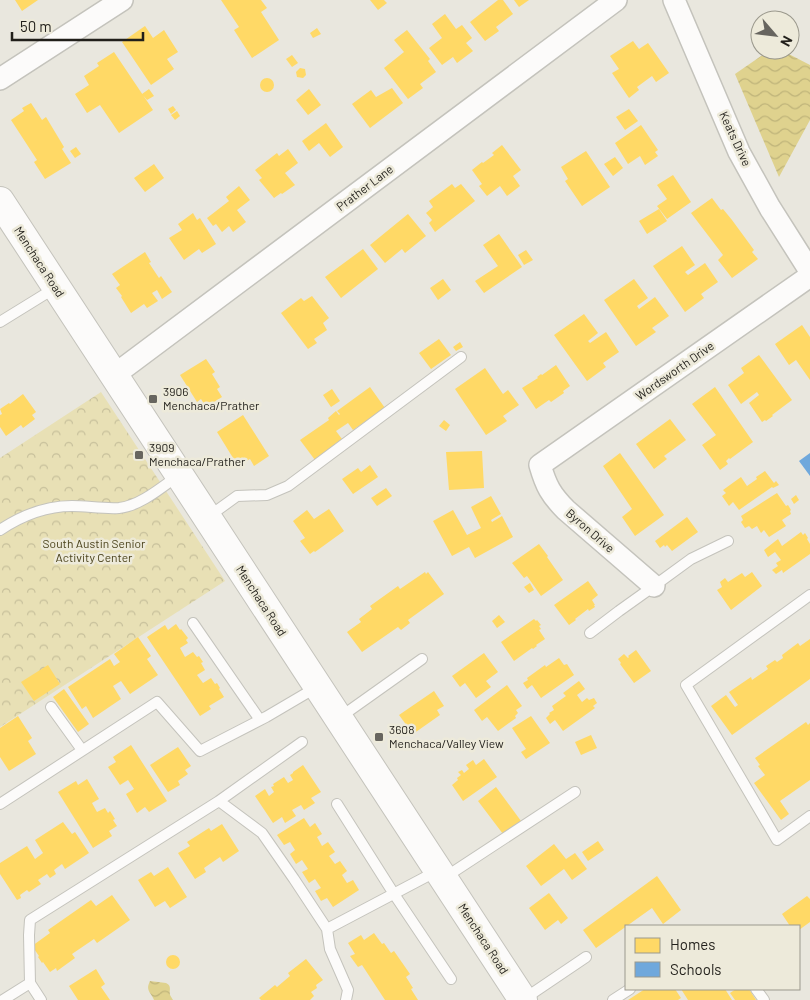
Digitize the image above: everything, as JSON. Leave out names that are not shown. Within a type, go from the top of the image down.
[{"type":"main road","name":"Menchaca Road","points":[[0,201],[523,1000]]},
{"type":"street","points":[[0,79],[122,0]]},
{"type":"street","name":"Prather Lane","points":[[113,376],[616,0]]},
{"type":"street","name":"Keats Drive","points":[[674,0],[739,152],[770,208],[810,271]]},
{"type":"street","name":"Wordsworth Drive","points":[[540,465],[810,276]]},
{"type":"street","name":"Byron Drive","points":[[540,465],[544,481],[553,497],[654,586]]},
{"type":"lane","points":[[0,322],[56,288]]},
{"type":"lane","points":[[207,518],[237,496],[267,495],[288,486],[461,357]]},
{"type":"lane","points":[[0,530],[13,521],[55,507],[119,508],[133,505],[179,475]]},
{"type":"lane","points":[[590,633],[691,559],[728,541]]},
{"type":"lane","points":[[810,595],[686,685],[777,840],[810,816]]},
{"type":"lane","points":[[192,623],[260,720]]},
{"type":"lane","points":[[338,719],[422,659]]},
{"type":"lane","points":[[0,804],[158,702],[200,750],[260,720],[318,687]]},
{"type":"lane","points":[[51,707],[82,750]]},
{"type":"lane","points":[[41,1000],[30,983],[28,935],[30,920],[219,801],[302,742]]},
{"type":"lane","points":[[327,930],[394,894],[440,874],[575,792]]},
{"type":"lane","points":[[219,801],[262,833],[327,930],[330,950],[348,990],[346,1000]]},
{"type":"lane","points":[[337,804],[394,894],[452,979]]},
{"type":"lane","points":[[523,1000],[586,957]]},
{"type":"lane","points":[[3,1000],[30,983]]},
{"type":"lane","points":[[613,1000],[628,990]]},
{"type":"green space","name":"South Austin Senior Activity Center","points":[[101,392],[225,581],[0,727],[0,458]]},
{"type":"water","points":[[755,60],[800,60],[810,65],[810,120],[779,177],[735,74]]},
{"type":"water","points":[[150,981],[168,984],[173,1000],[154,1000],[148,989]]},
{"type":"building: Homes","points":[[15,0],[38,0],[22,11]]},
{"type":"building: Homes","points":[[221,0],[261,0],[267,8],[261,12],[279,40],[252,58],[234,30],[239,27]]},
{"type":"building: Homes","points":[[370,0],[384,0],[387,3],[378,10]]},
{"type":"building: Homes","points":[[498,0],[503,0],[513,14],[496,27],[499,31],[485,41],[470,22]]},
{"type":"building: Homes","points":[[514,0],[529,0],[519,7]]},
{"type":"building: Homes","points":[[445,14],[456,29],[462,25],[472,38],[466,43],[473,51],[457,63],[453,57],[442,65],[429,48],[442,38],[432,24]]},
{"type":"building: Homes","points":[[145,26],[153,38],[164,30],[178,52],[167,59],[174,69],[151,85],[122,42]]},
{"type":"building: Homes","points":[[317,28],[321,34],[313,38],[310,33]]},
{"type":"building: Homes","points":[[407,30],[430,59],[428,61],[436,72],[420,84],[423,88],[408,99],[384,68],[404,52],[394,40]]},
{"type":"building: Homes","points":[[633,41],[639,49],[648,43],[669,73],[656,82],[652,76],[637,87],[639,90],[629,98],[612,73],[619,69],[610,56]]},
{"type":"building: Homes","points":[[114,52],[153,110],[119,133],[100,105],[87,113],[75,94],[89,85],[84,76],[99,66],[97,63]]},
{"type":"building: Homes","points":[[292,55],[298,63],[292,67],[286,59]]},
{"type":"building: Homes","points":[[300,68],[305,69],[306,75],[303,78],[297,77],[296,72]]},
{"type":"building: Homes","points":[[264,78],[270,78],[274,85],[270,92],[264,92],[260,88],[260,82]]},
{"type":"building: Homes","points":[[392,88],[403,103],[370,128],[352,104],[371,90],[376,97]]},
{"type":"building: Homes","points":[[149,89],[154,96],[147,100],[142,94]]},
{"type":"building: Homes","points":[[309,89],[321,105],[308,115],[296,100]]},
{"type":"building: Homes","points":[[31,103],[42,120],[46,117],[71,163],[45,179],[34,162],[37,160],[11,120],[24,111],[22,108]]},
{"type":"building: Homes","points":[[173,106],[176,110],[171,114],[168,109]]},
{"type":"building: Homes","points":[[629,109],[638,121],[625,130],[616,117]]},
{"type":"building: Homes","points":[[177,111],[180,116],[175,120],[171,115]]},
{"type":"building: Homes","points":[[326,123],[343,147],[330,157],[319,143],[309,151],[302,141]]},
{"type":"building: Homes","points":[[641,125],[658,150],[655,152],[658,156],[645,165],[640,156],[628,164],[615,143]]},
{"type":"building: Homes","points":[[502,145],[521,170],[513,176],[520,186],[507,196],[500,186],[487,196],[479,186],[482,184],[472,170],[494,155],[492,153]]},
{"type":"building: Homes","points":[[76,147],[81,154],[75,158],[70,151]]},
{"type":"building: Homes","points":[[288,149],[298,163],[285,173],[295,185],[274,198],[259,180],[262,178],[255,170],[277,153],[279,156]]},
{"type":"building: Homes","points":[[586,151],[610,187],[582,206],[565,181],[568,179],[561,167]]},
{"type":"building: Homes","points":[[615,157],[623,168],[613,176],[604,164]]},
{"type":"building: Homes","points":[[154,164],[164,178],[145,192],[134,178]]},
{"type":"building: Homes","points":[[673,175],[691,202],[667,219],[657,206],[667,199],[657,185]]},
{"type":"building: Homes","points":[[452,184],[455,188],[461,184],[475,201],[435,232],[429,223],[432,220],[426,213],[433,207],[429,201]]},
{"type":"building: Homes","points":[[239,186],[250,200],[237,210],[246,222],[233,232],[229,226],[222,232],[216,224],[213,226],[207,218],[229,201],[226,197]]},
{"type":"building: Homes","points":[[712,198],[732,220],[754,250],[752,252],[758,259],[732,278],[718,260],[723,255],[691,213]]},
{"type":"building: Homes","points":[[659,209],[667,221],[647,234],[639,221]]},
{"type":"building: Homes","points":[[193,213],[197,220],[200,218],[216,244],[202,253],[199,249],[184,260],[169,238],[182,230],[178,224]]},
{"type":"building: Homes","points":[[408,214],[426,236],[405,253],[402,249],[385,263],[370,245]]},
{"type":"building: Homes","points":[[499,234],[522,267],[484,293],[475,281],[498,266],[483,245]]},
{"type":"building: Homes","points":[[682,246],[695,265],[685,272],[688,275],[705,263],[718,282],[701,294],[704,298],[685,312],[653,266]]},
{"type":"building: Homes","points":[[363,249],[378,269],[341,298],[325,277]]},
{"type":"building: Homes","points":[[526,250],[533,260],[524,265],[518,255]]},
{"type":"building: Homes","points":[[145,252],[151,262],[149,263],[159,278],[161,276],[172,292],[162,299],[157,290],[152,293],[158,301],[147,308],[144,304],[131,313],[116,288],[120,285],[112,274]]},
{"type":"building: Homes","points":[[443,279],[451,290],[438,300],[430,288]]},
{"type":"building: Homes","points":[[634,279],[648,298],[637,306],[639,309],[655,297],[669,316],[652,328],[656,332],[636,346],[604,300]]},
{"type":"building: Homes","points":[[312,296],[329,318],[323,323],[327,330],[314,339],[317,343],[308,349],[281,313],[301,298],[304,301]]},
{"type":"building: Homes","points":[[584,314],[598,333],[588,341],[590,343],[606,332],[619,352],[603,363],[606,367],[587,381],[554,335]]},
{"type":"building: Homes","points":[[802,325],[810,337],[810,380],[796,360],[789,365],[775,344]]},
{"type":"building: Homes","points":[[439,339],[451,355],[431,369],[419,353]]},
{"type":"building: Homes","points":[[460,342],[463,347],[456,351],[453,347]]},
{"type":"building: Homes","points":[[759,355],[792,400],[773,416],[762,422],[749,403],[759,395],[757,392],[741,404],[728,385],[744,373],[741,368]]},
{"type":"building: Homes","points":[[206,359],[215,372],[212,374],[220,387],[217,389],[222,397],[206,407],[201,399],[197,402],[180,375]]},
{"type":"building: Homes","points":[[556,365],[570,386],[551,402],[549,400],[536,409],[522,388]]},
{"type":"building: Homes","points":[[485,368],[503,394],[508,390],[519,405],[503,416],[507,421],[486,435],[455,389]]},
{"type":"building: Homes","points":[[370,387],[385,408],[353,430],[348,423],[336,431],[342,439],[315,460],[300,440],[329,420],[328,418],[336,411],[339,415],[337,411]]},
{"type":"building: Homes","points":[[715,387],[753,442],[729,458],[726,461],[728,464],[720,470],[702,445],[716,435],[692,404]]},
{"type":"building: Homes","points":[[332,389],[340,401],[331,407],[323,395]]},
{"type":"building: Homes","points":[[23,394],[36,412],[32,415],[35,419],[23,428],[21,425],[6,436],[0,427],[0,415],[2,414],[0,409]]},
{"type":"building: Homes","points":[[218,402],[222,409],[217,412],[213,405]]},
{"type":"building: Homes","points":[[243,415],[269,456],[254,466],[250,459],[238,466],[217,432]]},
{"type":"building: Homes","points":[[670,419],[686,440],[664,456],[667,459],[654,469],[636,444]]},
{"type":"building: Homes","points":[[444,420],[450,425],[446,431],[439,426]]},
{"type":"building: Homes","points":[[482,451],[484,488],[449,490],[446,452]]},
{"type":"building: Homes","points":[[620,453],[664,515],[635,536],[622,517],[632,509],[603,466]]},
{"type":"building: Homes","points":[[370,465],[378,477],[353,494],[342,479],[358,468],[361,472]]},
{"type":"building: Homes","points":[[765,471],[774,483],[776,481],[779,485],[772,487],[739,510],[733,502],[729,506],[722,496],[726,493],[723,490],[741,477],[747,486]]},
{"type":"building: Homes","points":[[386,488],[392,496],[377,506],[371,498]]},
{"type":"building: Homes","points":[[777,493],[791,510],[791,514],[782,520],[786,526],[769,537],[764,530],[761,533],[757,526],[752,529],[749,526],[745,528],[741,522],[743,520],[741,516]]},
{"type":"building: Homes","points":[[796,495],[799,500],[794,504],[791,499]]},
{"type":"building: Homes","points":[[491,496],[501,514],[491,520],[492,522],[502,516],[513,537],[475,558],[469,547],[452,556],[433,521],[453,510],[467,535],[481,528],[471,507]]},
{"type":"building: Homes","points":[[329,509],[344,531],[310,554],[300,541],[305,538],[293,521],[307,510],[314,519]]},
{"type":"building: Homes","points":[[687,517],[698,532],[672,551],[667,545],[660,548],[655,541]]},
{"type":"building: Homes","points":[[801,532],[803,535],[805,533],[808,538],[810,554],[783,573],[782,570],[776,574],[772,570],[778,566],[776,563],[781,560],[775,552],[768,557],[764,550],[778,539],[782,546]]},
{"type":"building: Homes","points":[[539,544],[563,580],[541,596],[527,576],[524,578],[512,563]]},
{"type":"building: Homes","points":[[425,572],[426,574],[428,572],[444,594],[408,620],[410,623],[401,630],[398,627],[362,652],[347,632],[361,622],[359,619],[372,609],[370,606],[398,586],[400,589]]},
{"type":"building: Homes","points":[[752,572],[762,586],[731,610],[717,590],[722,587],[720,582],[725,578],[728,582],[742,573],[745,577]]},
{"type":"building: Homes","points":[[588,581],[598,595],[592,600],[595,607],[589,611],[588,609],[569,625],[554,605]]},
{"type":"building: Homes","points":[[530,583],[534,590],[529,593],[524,587]]},
{"type":"building: Homes","points":[[499,615],[505,622],[497,628],[492,621]]},
{"type":"building: Homes","points":[[534,619],[541,625],[539,630],[545,639],[514,661],[501,642]]},
{"type":"building: Homes","points":[[176,624],[188,638],[186,640],[188,643],[180,648],[185,657],[193,652],[197,657],[199,656],[205,670],[197,675],[203,683],[211,678],[215,684],[217,683],[224,697],[209,706],[211,709],[200,716],[147,637],[165,625],[168,630]]},
{"type":"building: Homes","points":[[138,637],[151,656],[147,659],[158,675],[130,694],[121,681],[113,686],[121,699],[93,718],[86,706],[82,709],[68,687],[110,659],[114,666],[120,662],[114,654]]},
{"type":"building: Homes","points":[[810,639],[810,679],[732,735],[711,706],[726,695],[735,707],[738,705],[729,692],[751,677],[752,680],[768,669],[766,666],[775,660],[777,662],[783,658],[782,655],[798,643],[800,646]]},
{"type":"building: Homes","points":[[636,650],[651,671],[634,683],[618,659],[624,654],[628,658]]},
{"type":"building: Homes","points":[[484,653],[498,672],[486,681],[491,687],[476,698],[465,683],[460,687],[452,676]]},
{"type":"building: Homes","points":[[559,658],[564,665],[567,664],[574,675],[541,698],[532,685],[527,689],[523,683],[528,680],[527,678]]},
{"type":"building: Homes","points":[[48,665],[60,684],[34,701],[21,682]]},
{"type":"building: Homes","points":[[579,681],[585,689],[577,695],[582,702],[587,698],[589,700],[594,698],[597,703],[593,706],[595,708],[563,731],[555,720],[550,724],[546,718],[554,710],[552,706],[566,696],[563,693]]},
{"type":"building: Homes","points":[[507,685],[522,706],[516,710],[518,713],[515,716],[516,718],[498,731],[487,717],[482,721],[474,710]]},
{"type":"building: Homes","points":[[64,689],[89,724],[78,732],[53,697]]},
{"type":"building: Homes","points":[[434,691],[444,706],[437,710],[440,715],[413,734],[399,715]]},
{"type":"building: Homes","points":[[18,716],[32,738],[28,741],[36,754],[9,771],[0,757],[0,728]]},
{"type":"building: Homes","points":[[531,716],[550,743],[526,759],[521,752],[526,749],[512,728]]},
{"type":"building: Homes","points":[[806,722],[808,725],[810,723],[810,780],[780,801],[789,814],[781,820],[754,783],[765,775],[755,758]]},
{"type":"building: Homes","points":[[591,735],[597,748],[581,755],[575,742]]},
{"type":"building: Homes","points":[[131,745],[167,801],[149,812],[145,807],[137,813],[126,794],[134,789],[128,780],[120,785],[108,767],[116,762],[113,757]]},
{"type":"building: Homes","points":[[178,747],[191,766],[185,770],[188,774],[178,781],[180,785],[168,792],[150,765]]},
{"type":"building: Homes","points":[[484,759],[497,777],[463,801],[452,785],[461,775],[458,772],[462,770],[464,773],[469,769],[466,765],[473,760],[476,765]]},
{"type":"building: Homes","points":[[303,765],[321,792],[311,798],[315,803],[304,810],[301,805],[292,810],[296,816],[285,823],[282,817],[273,823],[255,796],[265,789],[269,796],[274,792],[271,787],[274,786],[273,784],[284,777],[288,783],[293,780],[290,775]]},
{"type":"building: Homes","points":[[87,779],[99,799],[92,803],[97,812],[105,808],[108,813],[110,811],[117,826],[109,831],[112,836],[93,848],[58,792],[76,781],[78,785]]},
{"type":"building: Homes","points":[[496,787],[521,821],[503,834],[478,801]]},
{"type":"building: Homes","points":[[304,818],[310,827],[315,823],[322,834],[317,837],[322,846],[328,842],[335,852],[329,856],[335,864],[340,861],[347,871],[342,875],[347,883],[353,880],[359,890],[333,907],[327,898],[321,901],[315,891],[321,888],[315,879],[309,883],[302,872],[308,869],[302,860],[296,864],[290,854],[295,850],[290,842],[284,845],[277,835]]},
{"type":"building: Homes","points":[[63,822],[72,834],[75,832],[89,853],[65,869],[62,864],[54,870],[56,874],[50,878],[47,874],[38,880],[41,884],[29,892],[27,890],[17,900],[0,874],[0,863],[27,846],[35,859],[43,853],[35,840]]},
{"type":"building: Homes","points":[[222,824],[239,851],[223,862],[220,857],[204,868],[206,872],[195,879],[178,853],[190,846],[187,842],[209,828],[211,831]]},
{"type":"building: Homes","points":[[598,841],[604,850],[588,861],[582,852]]},
{"type":"building: Homes","points":[[554,844],[566,859],[575,853],[587,869],[572,880],[564,869],[541,886],[526,866]]},
{"type":"building: Homes","points":[[168,867],[187,897],[170,908],[165,901],[155,907],[138,880],[151,872],[154,876]]},
{"type":"building: Homes","points":[[657,876],[681,910],[663,924],[652,908],[628,925],[625,925],[625,927],[596,948],[583,930]]},
{"type":"building: Homes","points":[[549,893],[568,918],[561,924],[558,920],[545,930],[529,908]]},
{"type":"building: Homes","points":[[112,895],[130,920],[97,943],[94,939],[72,954],[75,958],[57,971],[56,968],[50,972],[32,946],[50,933],[48,930],[91,900],[96,906]]},
{"type":"building: Homes","points":[[807,896],[810,899],[810,922],[800,929],[800,925],[789,925],[782,914]]},
{"type":"building: Homes","points":[[374,933],[391,953],[394,951],[410,974],[406,977],[418,1000],[385,1000],[362,965],[358,967],[350,956],[355,954],[348,943],[361,935],[364,940]]},
{"type":"building: Homes","points":[[170,955],[176,955],[180,962],[176,969],[170,969],[166,965],[166,959]]},
{"type":"building: Homes","points":[[306,959],[323,980],[311,992],[314,996],[310,1000],[261,1000],[259,998],[275,985],[277,987],[290,976],[288,973]]},
{"type":"building: Homes","points":[[96,969],[105,984],[101,987],[110,1000],[78,1000],[69,986]]},
{"type":"building: Homes","points":[[643,990],[676,990],[681,998],[678,1000],[628,1000]]},
{"type":"building: Homes","points":[[682,990],[726,990],[732,1000],[688,1000]]},
{"type":"building: Homes","points":[[734,990],[750,990],[756,1000],[735,1000],[730,993]]},
{"type":"building: Schools","points":[[810,453],[810,476],[799,461]]},
{"type":"place","name":"3906 Menchaca/Prather","points":[[153,399]]},
{"type":"place","name":"3909 Menchaca/Prather","points":[[139,455]]},
{"type":"place","name":"3608 Menchaca/Valley View","points":[[379,737]]}]
